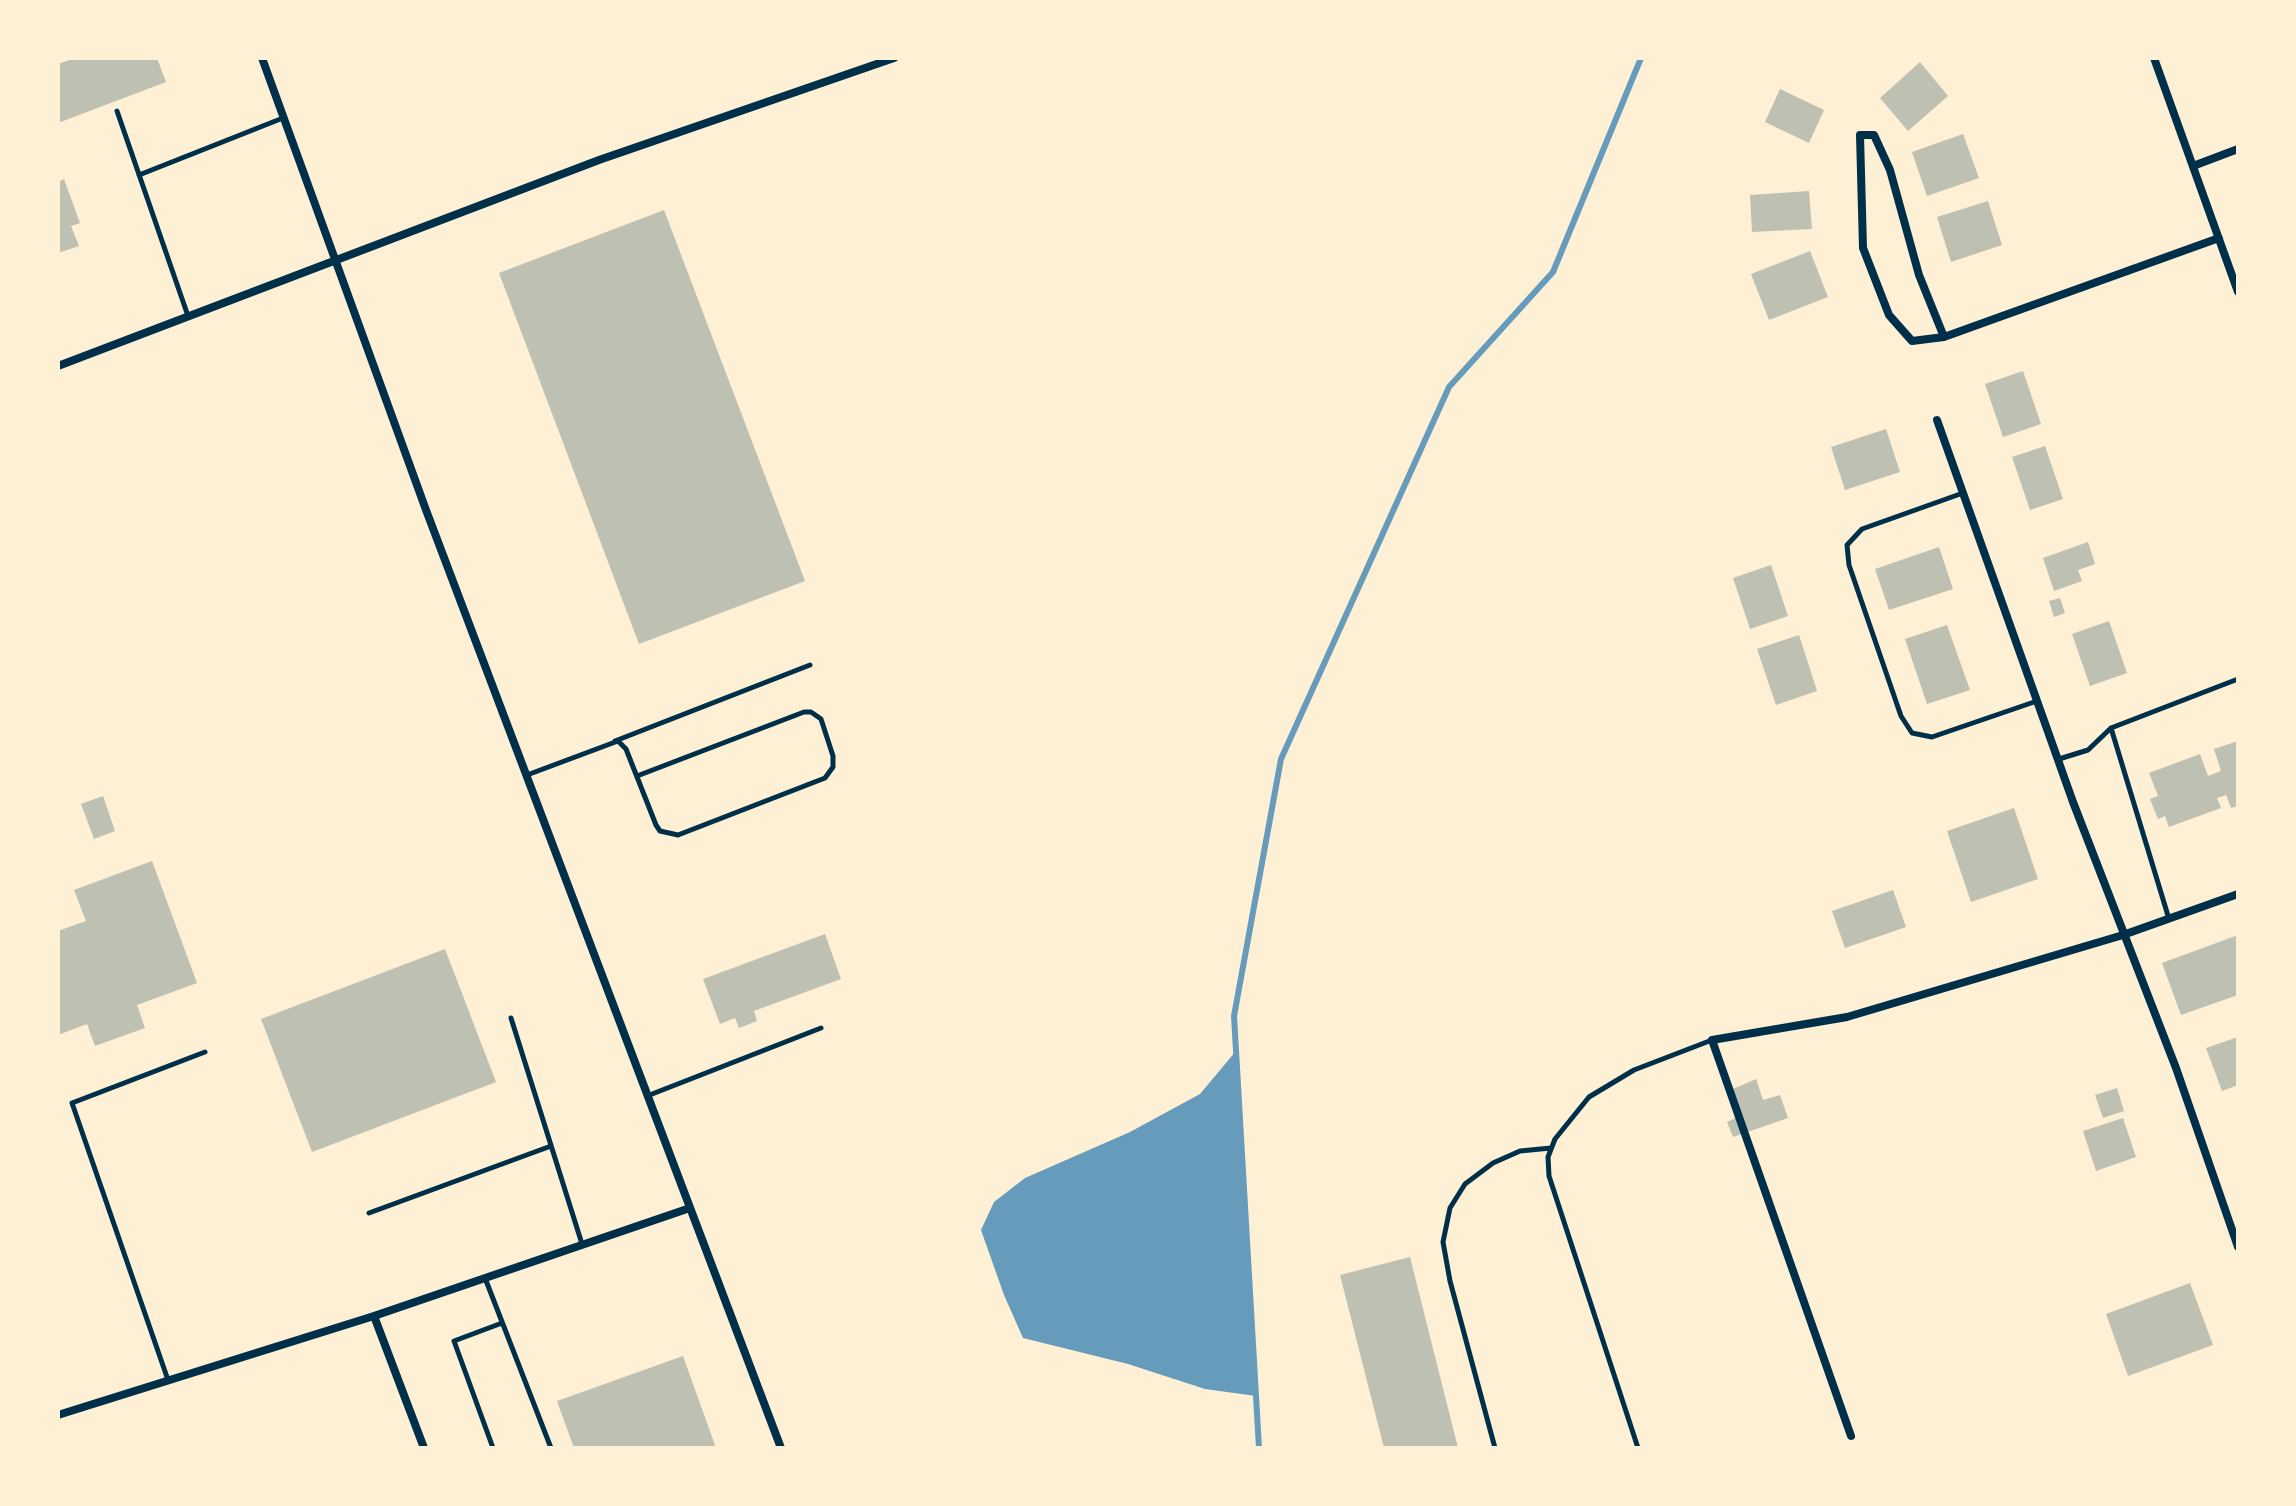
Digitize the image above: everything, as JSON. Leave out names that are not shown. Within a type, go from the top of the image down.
[{"type":"street","points":[[262,58],[526,775],[781,1448]]},
{"type":"street","points":[[58,366],[599,160],[894,58]]},
{"type":"street","points":[[2154,58],[2238,292]]},
{"type":"street","points":[[1944,337],[1919,275],[1890,170],[1874,135],[1860,135],[1863,248],[1889,315],[1912,341],[1944,337],[2219,238]]},
{"type":"street","points":[[2193,166],[2238,149]]},
{"type":"street","points":[[1937,420],[2058,759],[2176,1068],[2238,1247]]},
{"type":"street","points":[[1851,1436],[1712,1040],[1847,1017],[2123,935],[2238,894]]},
{"type":"street","points":[[58,1415],[374,1316],[690,1208]]},
{"type":"street","points":[[374,1316],[424,1448]]},
{"type":"lane","points":[[117,111],[188,316]]},
{"type":"lane","points":[[139,175],[284,118]]},
{"type":"lane","points":[[1964,493],[1862,529],[1847,545],[1849,565],[1901,716],[1912,733],[1932,737],[2037,701]]},
{"type":"lane","points":[[526,775],[810,665]]},
{"type":"lane","points":[[2058,759],[2088,750],[2111,728],[2238,679]]},
{"type":"lane","points":[[614,741],[623,744],[660,831],[678,835],[825,778],[833,767],[833,756],[821,719],[811,712],[804,712],[637,776]]},
{"type":"lane","points":[[2111,728],[2169,919]]},
{"type":"lane","points":[[511,1018],[583,1245]]},
{"type":"lane","points":[[647,1096],[821,1028]]},
{"type":"lane","points":[[1638,1448],[1549,1176],[1548,1157],[1555,1139],[1589,1097],[1634,1070],[1712,1040]]},
{"type":"lane","points":[[169,1381],[72,1103],[205,1052]]},
{"type":"lane","points":[[369,1213],[551,1146]]},
{"type":"lane","points":[[1495,1448],[1450,1281],[1443,1242],[1450,1208],[1465,1184],[1493,1163],[1520,1151],[1551,1148]]},
{"type":"lane","points":[[485,1278],[551,1448]]},
{"type":"lane","points":[[493,1448],[454,1341],[502,1323]]},
{"type":"water","points":[[1236,1051],[1256,1396],[1205,1389],[1128,1364],[1023,1338],[981,1230],[994,1202],[1025,1178],[1130,1132],[1200,1094]]},
{"type":"building","points":[[75,58],[157,58],[166,82],[58,123],[58,64]]},
{"type":"building","points":[[1920,62],[1948,96],[1908,131],[1880,98]]},
{"type":"building","points":[[1780,89],[1824,110],[1809,143],[1765,122]]},
{"type":"building","points":[[1963,134],[1979,178],[1927,196],[1912,152]]},
{"type":"building","points":[[64,179],[80,223],[71,226],[79,246],[58,253],[58,182]]},
{"type":"building","points":[[1809,191],[1812,229],[1752,232],[1750,195]]},
{"type":"building","points":[[1988,201],[2002,245],[1951,262],[1937,217]]},
{"type":"building","points":[[664,210],[805,581],[639,644],[499,273]]},
{"type":"building","points":[[1810,251],[1828,297],[1769,320],[1751,274]]},
{"type":"building","points":[[2023,371],[2041,424],[2003,437],[1985,384]]},
{"type":"building","points":[[1886,429],[1900,472],[1845,490],[1831,447]]},
{"type":"building","points":[[2045,446],[2063,499],[2030,510],[2012,457]]},
{"type":"building","points":[[2088,542],[2095,564],[2078,570],[2082,581],[2054,591],[2043,558]]},
{"type":"building","points":[[1939,547],[1953,589],[1889,610],[1875,569]]},
{"type":"building","points":[[1771,565],[1788,616],[1750,629],[1733,578]]},
{"type":"building","points":[[2060,598],[2065,613],[2054,617],[2049,601]]},
{"type":"building","points":[[2109,621],[2127,673],[2090,686],[2072,634]]},
{"type":"building","points":[[1947,625],[1970,690],[1927,704],[1905,639]]},
{"type":"building","points":[[1799,635],[1817,691],[1776,705],[1757,649]]},
{"type":"building","points":[[2238,741],[2238,806],[2231,808],[2226,795],[2217,798],[2221,808],[2169,827],[2165,816],[2158,819],[2150,799],[2158,796],[2149,773],[2200,754],[2208,776],[2221,771],[2214,749]]},
{"type":"building","points":[[103,796],[115,831],[94,839],[81,804]]},
{"type":"building","points":[[2014,808],[2038,879],[1971,902],[1947,831]]},
{"type":"building","points":[[152,861],[197,983],[137,1005],[145,1028],[95,1046],[87,1024],[58,1035],[58,931],[86,921],[74,890]]},
{"type":"building","points":[[1893,890],[1906,927],[1845,948],[1832,911]]},
{"type":"building","points":[[825,934],[841,979],[754,1011],[757,1021],[739,1028],[735,1018],[720,1024],[703,979]]},
{"type":"building","points":[[2238,935],[2238,995],[2181,1015],[2162,963]]},
{"type":"building","points":[[445,949],[496,1082],[312,1152],[261,1019]]},
{"type":"building","points":[[2238,1037],[2238,1085],[2222,1091],[2206,1048]]},
{"type":"building","points":[[1756,1079],[1763,1100],[1780,1095],[1788,1118],[1733,1137],[1727,1122],[1738,1117],[1728,1091]]},
{"type":"building","points":[[2117,1088],[2124,1111],[2103,1118],[2095,1095]]},
{"type":"building","points":[[2123,1118],[2136,1157],[2096,1171],[2083,1131]]},
{"type":"building","points":[[1410,1257],[1458,1448],[1384,1448],[1340,1275]]},
{"type":"building","points":[[2190,1283],[2213,1345],[2128,1376],[2106,1314]]},
{"type":"building","points":[[683,1356],[716,1448],[574,1448],[557,1401]]},
{"type":"waterway","points":[[1259,1448],[1234,1016],[1281,759],[1449,387],[1553,272],[1641,58]]}]
